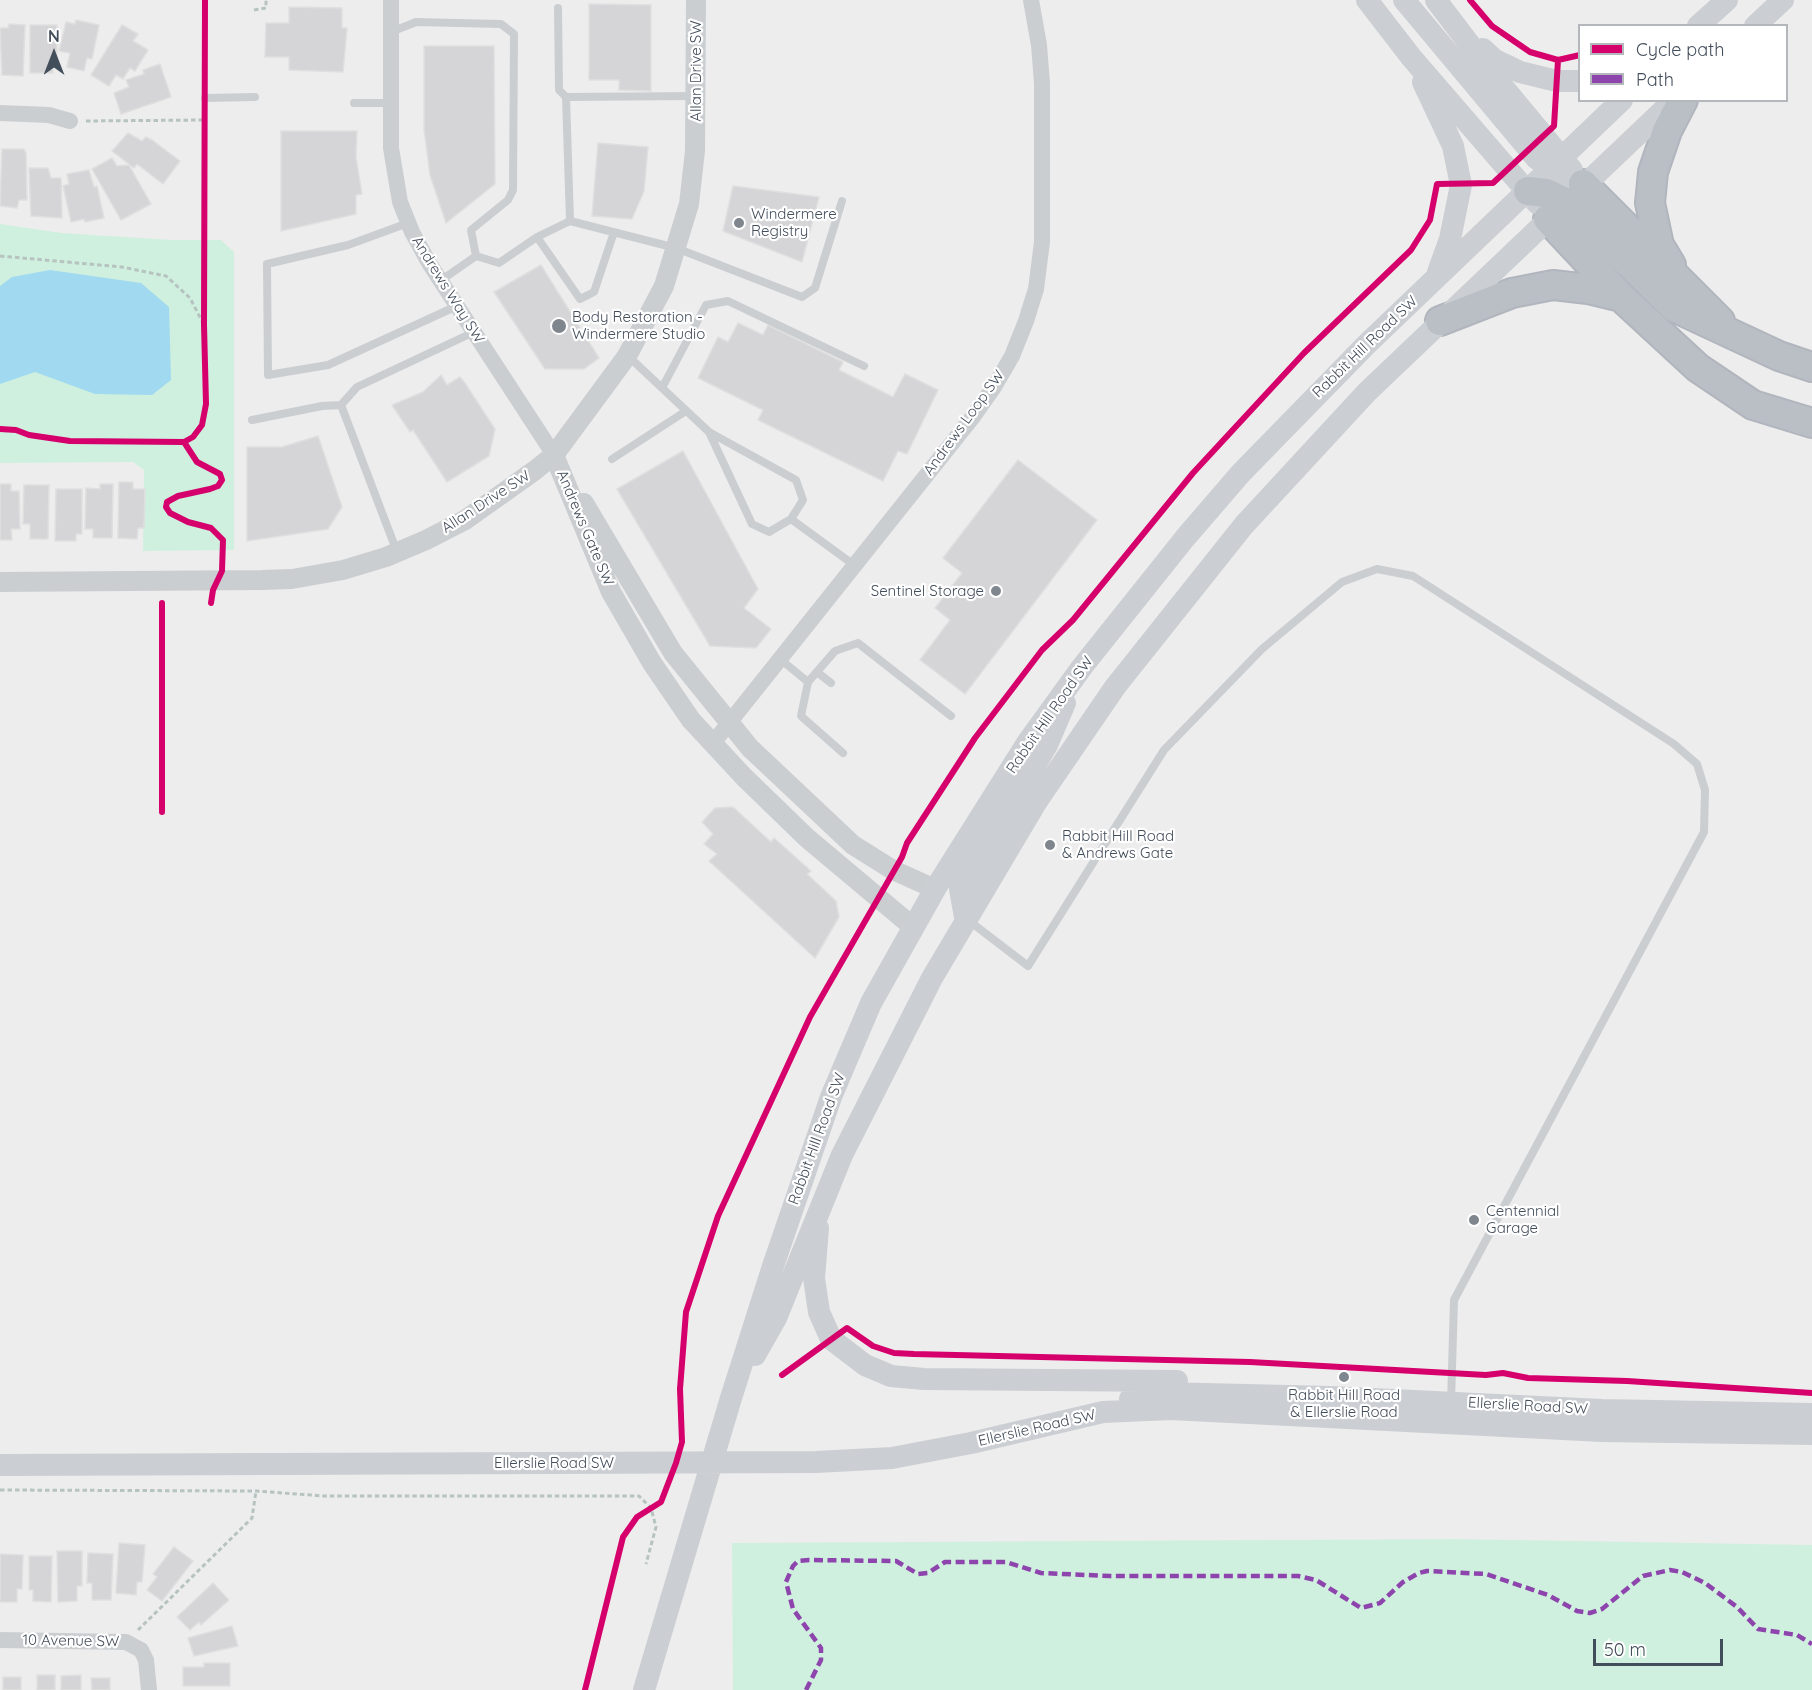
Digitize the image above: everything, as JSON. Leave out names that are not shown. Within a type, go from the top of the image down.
[{"type":"highway","points":[[1682,102],[1667,131],[1653,172],[1650,203],[1659,245],[1683,285]]},
{"type":"highway","points":[[1528,191],[1546,193],[1565,202],[1683,285],[1732,333]]},
{"type":"highway","points":[[1565,202],[1621,297],[1680,352],[1723,387],[1753,405],[1812,423]]},
{"type":"highway","points":[[1565,202],[1674,307],[1779,356],[1812,367]]},
{"type":"highway","points":[[1440,321],[1512,293],[1553,285],[1588,289],[1621,297]]},
{"type":"main road","points":[[1367,0],[1411,57],[1528,191]]},
{"type":"main road","points":[[1404,0],[1529,150],[1556,164]]},
{"type":"main road","points":[[1436,0],[1459,27],[1556,164],[1565,202]]},
{"type":"main road","points":[[1698,24],[1726,0]]},
{"type":"main road","points":[[1757,24],[1783,0]]},
{"type":"main road","points":[[1459,27],[1496,60],[1520,72],[1557,81],[1578,81]]},
{"type":"main road","points":[[1411,57],[1453,146],[1461,185],[1450,239],[1435,279]]},
{"type":"main road","name":"Rabbit Hill Road SW","points":[[644,1690],[773,1266],[850,1049],[871,1003],[934,889],[1027,743],[1072,682],[1143,589],[1241,473],[1359,352],[1620,102]]},
{"type":"main road","name":"Rabbit Hill Road SW","points":[[731,1398],[776,1318],[819,1209],[881,1074],[965,918],[1115,687],[1189,591],[1301,463],[1367,392],[1672,102]]},
{"type":"main road","points":[[965,918],[960,889],[1055,731],[1072,682]]},
{"type":"main road","points":[[819,1209],[814,1278],[819,1312],[831,1339],[844,1351],[865,1365],[891,1376],[924,1379],[1227,1382],[1330,1397]]},
{"type":"main road","name":"Ellerslie Road SW","points":[[1103,1412],[1119,1402],[1163,1394],[1330,1397],[1602,1431],[1812,1434]]},
{"type":"main road","name":"Ellerslie Road SW","points":[[0,1466],[781,1463],[892,1458],[971,1443],[1103,1412],[1171,1409],[1451,1413],[1602,1410],[1812,1414]]},
{"type":"street","name":"Andrews Way SW","points":[[391,0],[391,148],[394,176],[408,223],[440,280],[554,455]]},
{"type":"street","name":"Allan Drive SW","points":[[0,582],[292,579],[343,570],[397,552],[465,520],[501,496],[554,455],[627,356],[664,286],[676,248],[689,204],[695,151],[696,0]]},
{"type":"street","name":"Andrews Loop SW","points":[[713,743],[994,387],[1012,356],[1036,289],[1042,242],[1044,201],[1042,83],[1039,45],[1031,0]]},
{"type":"street","points":[[0,113],[49,115],[70,121]]},
{"type":"street","name":"Andrews Gate SW","points":[[554,455],[608,541],[673,653],[728,723],[799,797],[853,845],[893,870],[934,889]]},
{"type":"street","name":"Andrews Gate SW","points":[[554,455],[611,592],[652,663],[691,720],[807,838],[913,927]]},
{"type":"street","name":"10 Avenue SW","points":[[0,1640],[133,1646]]},
{"type":"street","points":[[133,1646],[146,1660],[149,1690]]},
{"type":"lane","points":[[558,8],[559,90],[566,97],[570,221]]},
{"type":"lane","points":[[391,32],[417,22],[501,24],[514,34],[513,190],[508,200],[471,230],[476,256]]},
{"type":"lane","points":[[566,97],[696,96]]},
{"type":"lane","points":[[205,98],[255,97]]},
{"type":"lane","points":[[354,103],[391,103]]},
{"type":"lane","points":[[476,256],[499,263],[537,237],[570,221],[676,248],[802,297],[815,288],[842,201]]},
{"type":"lane","points":[[408,223],[348,244],[267,264],[268,375],[328,365],[457,306]]},
{"type":"lane","points":[[537,237],[580,299],[594,292],[614,232]]},
{"type":"lane","points":[[440,280],[476,256]]},
{"type":"lane","points":[[662,388],[706,305],[728,301],[864,366]]},
{"type":"lane","points":[[252,420],[322,406],[341,405],[357,387],[474,332]]},
{"type":"lane","points":[[627,356],[709,432],[796,480],[804,500],[791,519],[770,532],[752,524],[709,432]]},
{"type":"lane","points":[[341,405],[397,552]]},
{"type":"lane","points":[[612,459],[686,411]]},
{"type":"lane","points":[[791,519],[854,565]]},
{"type":"lane","points":[[965,918],[1028,966],[1164,750],[1262,649],[1342,582],[1377,569],[1413,576],[1674,744],[1697,764],[1706,790],[1704,832],[1454,1300],[1451,1413]]},
{"type":"lane","points":[[843,753],[801,716],[808,682],[835,651],[858,644],[951,716]]},
{"type":"lane","points":[[780,659],[808,682]]},
{"type":"lane","points":[[817,672],[831,683]]},
{"type":"path","points":[[254,10],[266,8],[266,0]]},
{"type":"path","points":[[205,98],[205,131]]},
{"type":"path","points":[[70,121],[205,120]]},
{"type":"path","points":[[0,256],[122,267],[166,276],[190,298],[204,325]]},
{"type":"path","points":[[204,302],[204,337]]},
{"type":"path","points":[[0,1490],[256,1491],[324,1496],[639,1496],[651,1508],[656,1527],[646,1564]]},
{"type":"path","points":[[133,1646],[252,1518],[256,1491]]},
{"type":"path","points":[[644,1512],[651,1508]]},
{"type":"green space","points":[[0,224],[62,233],[172,240],[221,240],[234,252],[234,550],[143,551],[144,470],[133,462],[0,463]]},
{"type":"green space","points":[[1455,1539],[1812,1545],[1812,1690],[733,1690],[732,1543]]},
{"type":"water","points":[[50,270],[141,283],[169,307],[171,380],[152,395],[95,394],[35,372],[0,384],[0,286],[12,277]]},
{"type":"building","points":[[589,4],[651,5],[651,91],[619,90],[619,80],[589,80]]},
{"type":"building","points":[[289,7],[342,8],[342,28],[347,28],[343,72],[289,70],[289,57],[265,57],[266,23],[289,23]]},
{"type":"building","points":[[76,20],[99,25],[92,59],[87,58],[84,71],[67,67],[70,53],[59,51],[66,22],[75,24]]},
{"type":"building","points":[[9,24],[25,25],[23,76],[2,75],[0,28],[8,28]]},
{"type":"building","points":[[30,25],[57,25],[57,66],[53,66],[53,73],[30,73]]},
{"type":"building","points":[[122,25],[138,34],[133,41],[148,50],[135,71],[130,68],[123,79],[116,75],[109,86],[91,75]]},
{"type":"building","points":[[424,46],[494,46],[495,184],[446,223],[430,175],[424,129]]},
{"type":"building","points":[[160,64],[171,97],[121,114],[114,93],[129,87],[126,80],[144,74],[143,70]]},
{"type":"building","points":[[281,131],[357,131],[356,157],[362,194],[356,195],[356,214],[281,231]]},
{"type":"building","points":[[128,133],[142,141],[146,137],[152,140],[180,161],[163,184],[137,164],[134,168],[112,151]]},
{"type":"building","points":[[598,143],[648,147],[644,191],[632,219],[592,216]]},
{"type":"building","points":[[2,149],[24,149],[26,153],[27,200],[19,200],[17,208],[0,206]]},
{"type":"building","points":[[112,158],[117,166],[129,165],[151,204],[121,220],[92,169]]},
{"type":"building","points":[[29,168],[48,168],[51,178],[61,178],[62,218],[31,216]]},
{"type":"building","points":[[89,170],[94,187],[97,186],[104,218],[71,222],[63,186],[69,184],[67,174]]},
{"type":"building","points":[[733,186],[819,197],[802,262],[723,231]]},
{"type":"building","points":[[541,265],[599,358],[584,369],[545,369],[494,292]]},
{"type":"building","points":[[738,323],[763,335],[768,325],[843,362],[839,370],[893,397],[905,374],[938,390],[907,454],[898,451],[883,481],[758,420],[763,410],[698,378],[718,337],[728,342]]},
{"type":"building","points":[[441,375],[447,385],[460,377],[495,429],[489,456],[447,482],[413,430],[410,432],[392,405],[423,392]]},
{"type":"building","points":[[318,436],[342,507],[328,529],[247,541],[247,447],[282,447]]},
{"type":"building","points":[[683,451],[758,589],[744,608],[771,629],[756,648],[710,646],[617,489]]},
{"type":"building","name":"Sentinel Storage","points":[[1018,460],[1097,520],[965,694],[920,660],[950,620],[935,608],[962,573],[943,558]]},
{"type":"building","points":[[119,482],[133,482],[133,489],[145,489],[144,528],[138,528],[137,539],[118,538]]},
{"type":"building","points":[[0,484],[11,484],[11,491],[19,491],[20,529],[11,529],[12,540],[0,540]]},
{"type":"building","points":[[100,484],[113,484],[112,538],[93,538],[93,529],[85,529],[86,488],[100,489]]},
{"type":"building","points":[[24,485],[49,485],[48,539],[30,539],[30,524],[23,524]]},
{"type":"building","points":[[56,489],[82,489],[82,534],[76,534],[76,541],[55,541]]},
{"type":"building","points":[[733,807],[771,842],[774,838],[811,871],[807,874],[836,901],[839,917],[815,958],[709,861],[717,854],[704,844],[713,834],[702,822],[715,808]]},
{"type":"building","points":[[119,1543],[145,1545],[142,1582],[137,1582],[136,1595],[116,1593]]},
{"type":"building","points":[[174,1547],[193,1561],[162,1601],[147,1590],[157,1577],[153,1574]]},
{"type":"building","points":[[57,1551],[82,1551],[82,1586],[77,1586],[77,1601],[58,1602]]},
{"type":"building","points":[[88,1553],[113,1554],[111,1600],[92,1600],[92,1583],[87,1583]]},
{"type":"building","points":[[0,1554],[23,1555],[22,1589],[17,1589],[17,1602],[0,1602]]},
{"type":"building","points":[[29,1556],[52,1556],[51,1602],[33,1601],[33,1590],[29,1590]]},
{"type":"building","points":[[213,1583],[229,1600],[201,1625],[199,1622],[190,1630],[177,1617]]},
{"type":"building","points":[[232,1626],[238,1646],[194,1656],[188,1638]]},
{"type":"building","points":[[204,1663],[230,1663],[230,1686],[183,1686],[183,1667],[204,1667]]},
{"type":"building","points":[[37,1675],[55,1675],[55,1690],[37,1690]]},
{"type":"building","points":[[81,1675],[81,1690],[61,1690],[61,1676]]},
{"type":"building","points":[[3,1677],[21,1677],[21,1690],[3,1690]]},
{"type":"building","points":[[91,1678],[110,1678],[110,1690],[92,1690]]},
{"type":"marked path","points":[[806,1690],[821,1660],[821,1648],[793,1609],[786,1582],[793,1566],[798,1561],[809,1560],[896,1561],[918,1574],[928,1573],[945,1562],[1006,1562],[1041,1573],[1110,1576],[1298,1576],[1316,1580],[1361,1608],[1380,1603],[1403,1582],[1419,1573],[1427,1571],[1486,1574],[1548,1595],[1577,1611],[1590,1613],[1602,1609],[1643,1576],[1670,1570],[1682,1572],[1705,1583],[1737,1607],[1758,1629],[1797,1635],[1812,1644]]},
{"type":"cycle path","points":[[0,429],[70,441],[184,442],[193,437],[202,425],[206,404],[204,325],[205,0]]},
{"type":"cycle path","points":[[1470,0],[1492,26],[1530,52],[1558,60],[1578,55]]},
{"type":"cycle path","points":[[585,1690],[623,1537],[637,1517],[661,1502],[682,1442],[680,1389],[686,1312],[718,1216],[810,1017],[902,857],[907,843],[975,738],[1042,650],[1073,620],[1193,473],[1304,353],[1411,250],[1430,220],[1437,184],[1493,183],[1554,126],[1558,60]]},
{"type":"cycle path","points":[[184,442],[197,462],[220,474],[222,480],[218,486],[210,489],[178,496],[167,502],[166,507],[170,513],[188,522],[211,528],[223,540],[222,571],[213,590],[211,603]]},
{"type":"cycle path","points":[[162,603],[162,812]]},
{"type":"cycle path","points":[[782,1375],[847,1328],[873,1346],[894,1353],[1250,1362],[1486,1375],[1503,1373],[1528,1378],[1627,1381],[1812,1393]]},
{"type":"place","name":"Windermere Registry","points":[[739,223]]},
{"type":"place","name":"Body Restoration - Windermere Studio","points":[[559,326]]},
{"type":"place","name":"Sentinel Storage","points":[[996,591]]},
{"type":"place","name":"Rabbit Hill Road & Andrews Gate","points":[[1050,845]]},
{"type":"place","name":"Centennial Garage","points":[[1474,1220]]},
{"type":"place","name":"Rabbit Hill Road & Ellerslie Road","points":[[1344,1377]]}]
